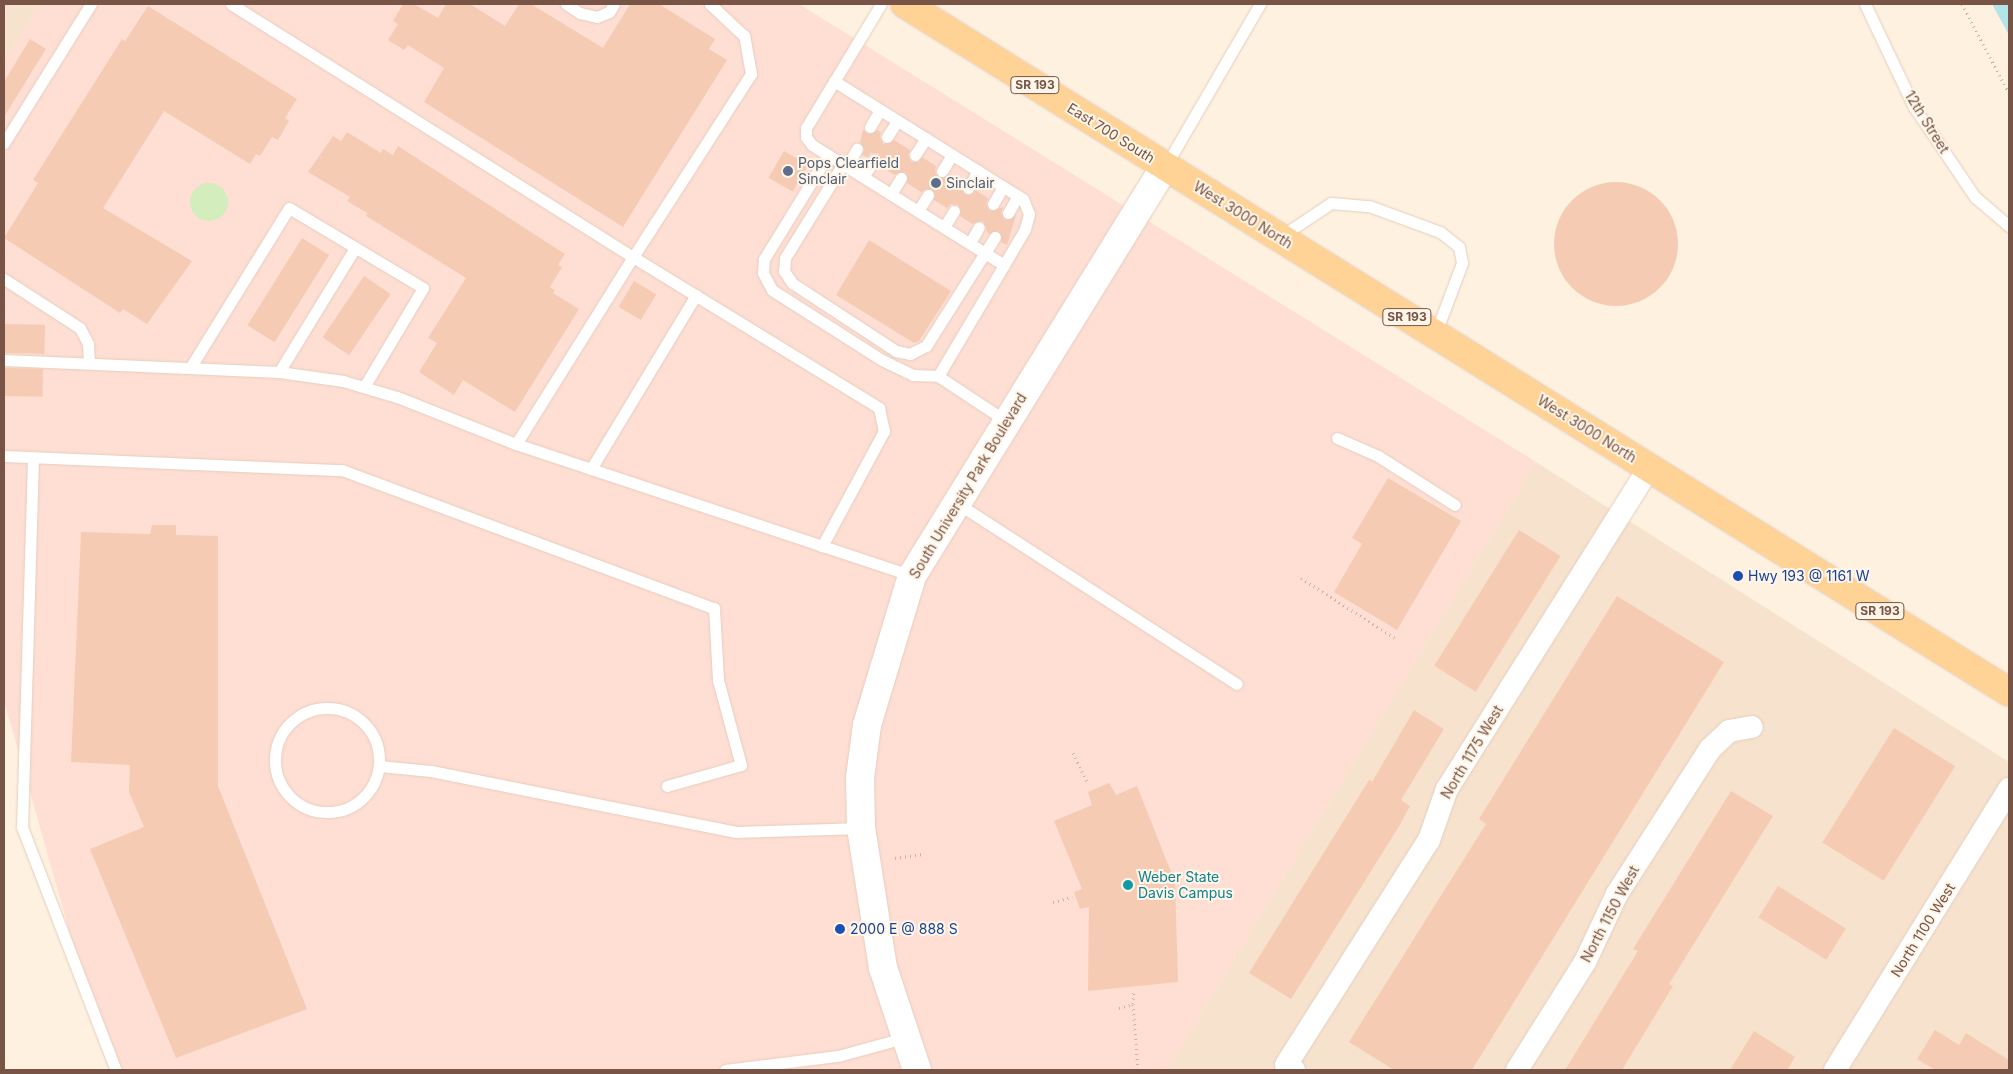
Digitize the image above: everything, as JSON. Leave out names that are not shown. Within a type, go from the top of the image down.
[{"type":"main road","name":"East 700 South","points":[[905,4],[1164,167]]},
{"type":"main road","name":"West 3000 North","points":[[1164,167],[2009,692]]},
{"type":"street","name":"South University Park Boulevard","points":[[916,1070],[904,1038],[883,968],[861,828],[860,778],[867,725],[912,576],[955,502],[1164,167]]},
{"type":"street","name":"North 1175 West","points":[[1290,1068],[1429,840],[1447,789],[1649,468]]},
{"type":"street","name":"North 1150 West","points":[[1517,1070],[1585,962],[1618,894],[1710,748],[1728,732],[1752,727]]},
{"type":"street","name":"North 1100 West","points":[[1835,1070],[2009,789]]},
{"type":"lane","points":[[4,143],[91,4]]},
{"type":"lane","points":[[231,4],[633,257],[879,408],[884,430],[822,546]]},
{"type":"lane","points":[[566,4],[580,13],[597,17],[609,12],[614,4]]},
{"type":"lane","points":[[516,444],[751,74],[744,36],[710,4]]},
{"type":"lane","points":[[881,4],[806,128],[806,137],[812,145],[1004,264]]},
{"type":"lane","points":[[1164,167],[1260,4]]},
{"type":"lane","name":"12th Street","points":[[1865,4],[1914,107],[1975,197],[2009,226]]},
{"type":"lane","points":[[834,81],[1023,199],[1029,214],[1026,229],[938,376]]},
{"type":"lane","points":[[870,127],[880,110]]},
{"type":"lane","points":[[887,137],[897,121]]},
{"type":"lane","points":[[915,155],[926,138]]},
{"type":"lane","points":[[857,149],[785,258],[784,271],[792,283],[896,351],[910,354],[926,346],[995,237]]},
{"type":"lane","points":[[828,155],[764,259],[763,273],[772,290],[882,360],[913,374],[938,376],[1006,421]]},
{"type":"lane","points":[[942,171],[952,155]]},
{"type":"lane","points":[[863,177],[874,160]]},
{"type":"lane","points":[[968,188],[978,171]]},
{"type":"lane","points":[[891,194],[902,178]]},
{"type":"lane","points":[[993,204],[1003,187]]},
{"type":"lane","points":[[918,211],[928,195]]},
{"type":"lane","points":[[1008,213],[1018,196]]},
{"type":"lane","points":[[1279,238],[1331,203],[1369,206],[1440,232],[1459,247],[1462,263],[1435,335]]},
{"type":"lane","points":[[190,368],[289,208],[423,288],[364,387]]},
{"type":"lane","points":[[944,227],[954,211]]},
{"type":"lane","points":[[970,243],[979,227]]},
{"type":"lane","points":[[279,372],[355,248]]},
{"type":"lane","points":[[4,279],[80,328],[88,344],[88,363]]},
{"type":"lane","points":[[591,469],[696,295]]},
{"type":"lane","points":[[4,360],[279,372],[343,381],[364,387],[516,444],[912,576]]},
{"type":"lane","points":[[1337,438],[1378,456],[1455,505]]},
{"type":"lane","points":[[4,456],[342,470],[714,608],[718,680],[741,765],[667,786]]},
{"type":"lane","points":[[32,458],[22,827],[116,1070]]},
{"type":"lane","points":[[955,502],[1237,684]]},
{"type":"lane","points":[[325,707],[343,710],[358,718],[371,731],[378,748],[379,766],[370,789],[358,802],[334,811],[316,811],[299,804],[279,780],[275,763],[277,745],[285,728],[308,712],[325,707]]},
{"type":"lane","points":[[379,766],[431,771],[735,832],[861,828]]},
{"type":"lane","points":[[725,1070],[838,1056],[904,1038]]},
{"type":"path","points":[[1962,4],[2009,93]]},
{"type":"path","points":[[1301,578],[1395,638]]},
{"type":"path","points":[[1073,753],[1087,782]]},
{"type":"path","points":[[895,858],[922,854]]},
{"type":"path","points":[[1053,902],[1072,897]]},
{"type":"path","points":[[1134,991],[1138,1070]]},
{"type":"path","points":[[1119,1008],[1134,1004]]},
{"type":"shaded area","points":[[4,4],[40,4],[4,63]]},
{"type":"shaded area","points":[[40,4],[799,4],[1536,462],[1167,1070],[109,1070],[4,701],[4,63]]},
{"type":"shaded area","points":[[1536,462],[2009,762],[2009,1070],[1167,1070]]},
{"type":"green space","points":[[209,183],[223,188],[228,202],[223,216],[209,221],[195,216],[190,202],[195,188]]},
{"type":"water","points":[[1992,4],[2009,4],[2009,35]]},
{"type":"building","points":[[403,4],[414,4],[438,18],[446,4],[470,4],[505,26],[519,4],[531,4],[603,48],[630,4],[659,4],[715,39],[709,49],[727,60],[623,227],[424,102],[444,68],[408,45],[404,50],[388,40],[398,24],[393,21]]},
{"type":"building","points":[[148,6],[297,99],[285,118],[289,121],[278,140],[272,137],[260,156],[256,154],[250,164],[164,111],[103,208],[192,261],[147,324],[123,309],[120,313],[4,238],[38,183],[33,180],[122,39],[125,41]]},
{"type":"building","points":[[30,39],[46,49],[4,117],[4,82]]},
{"type":"building","name":"Sinclair","points":[[863,130],[870,134],[877,130],[881,132],[880,137],[883,144],[894,140],[910,150],[908,155],[911,162],[918,162],[922,157],[936,166],[935,171],[938,178],[949,174],[963,182],[961,188],[965,195],[971,195],[975,190],[988,198],[986,204],[990,211],[1003,207],[1001,213],[1005,220],[1016,215],[1007,245],[1001,242],[999,231],[988,234],[983,221],[972,224],[960,216],[958,205],[951,204],[947,208],[934,200],[932,189],[921,192],[907,183],[905,172],[894,175],[879,165],[881,160],[878,153],[871,153],[867,157],[862,155],[864,149],[860,142]]},
{"type":"building","points":[[347,132],[381,153],[383,149],[393,155],[398,146],[565,254],[558,265],[562,267],[550,287],[555,290],[553,293],[579,309],[515,412],[463,380],[454,395],[419,372],[437,343],[428,338],[466,278],[366,216],[367,213],[347,201],[350,197],[308,172],[333,136],[341,141]]},
{"type":"building","name":"Pops Clearfield Sinclair","points":[[784,151],[808,165],[793,192],[768,178]]},
{"type":"building","points":[[1616,182],[1640,187],[1660,200],[1673,220],[1678,244],[1673,268],[1660,288],[1640,301],[1616,306],[1592,301],[1572,288],[1559,268],[1554,244],[1559,220],[1572,200],[1592,187]]},
{"type":"building","points":[[302,238],[329,255],[275,342],[247,325]]},
{"type":"building","points":[[869,240],[951,291],[919,341],[914,343],[836,295]]},
{"type":"building","points":[[364,276],[391,294],[349,355],[323,337]]},
{"type":"building","points":[[634,281],[656,294],[641,320],[619,307]]},
{"type":"building","points":[[4,324],[45,325],[44,354],[4,353]]},
{"type":"building","points":[[4,368],[43,369],[43,397],[4,396]]},
{"type":"building","points":[[1388,478],[1461,521],[1397,630],[1334,592],[1362,544],[1352,538]]},
{"type":"building","points":[[152,525],[176,525],[176,535],[218,536],[218,786],[307,1009],[176,1058],[90,849],[144,827],[129,792],[130,765],[71,762],[81,532],[150,534]]},
{"type":"building","points":[[1519,530],[1561,556],[1476,692],[1434,666]]},
{"type":"building","points":[[1617,596],[1724,662],[1472,1070],[1394,1070],[1349,1042],[1486,824],[1479,819]]},
{"type":"building","points":[[1414,710],[1444,729],[1401,800],[1410,806],[1398,828],[1291,999],[1249,973],[1369,780],[1372,782]]},
{"type":"building","points":[[1894,728],[1955,766],[1884,881],[1822,842]]},
{"type":"building","name":"Weber State Davis Campus","points":[[1109,783],[1116,795],[1137,786],[1175,882],[1178,982],[1088,991],[1089,907],[1080,909],[1074,892],[1082,889],[1054,821],[1092,805],[1088,792]]},
{"type":"building","points":[[1731,791],[1773,816],[1669,984],[1673,986],[1622,1070],[1565,1070],[1638,951],[1633,949]]},
{"type":"building","points":[[1778,886],[1846,928],[1826,960],[1758,917]]},
{"type":"building","points":[[1935,1030],[1959,1045],[1966,1033],[2009,1060],[2009,1070],[1935,1070],[1917,1059]]},
{"type":"building","points":[[1754,1031],[1795,1057],[1787,1070],[1730,1070]]},
{"type":"place","name":"Pops Clearfield Sinclair","points":[[788,171]]},
{"type":"place","name":"Sinclair","points":[[936,183]]},
{"type":"place","name":"Hwy 193 @ 1161 W","points":[[1738,576]]},
{"type":"place","name":"Weber State Davis Campus","points":[[1128,885]]},
{"type":"place","name":"2000 E @ 888 S","points":[[840,929]]}]
